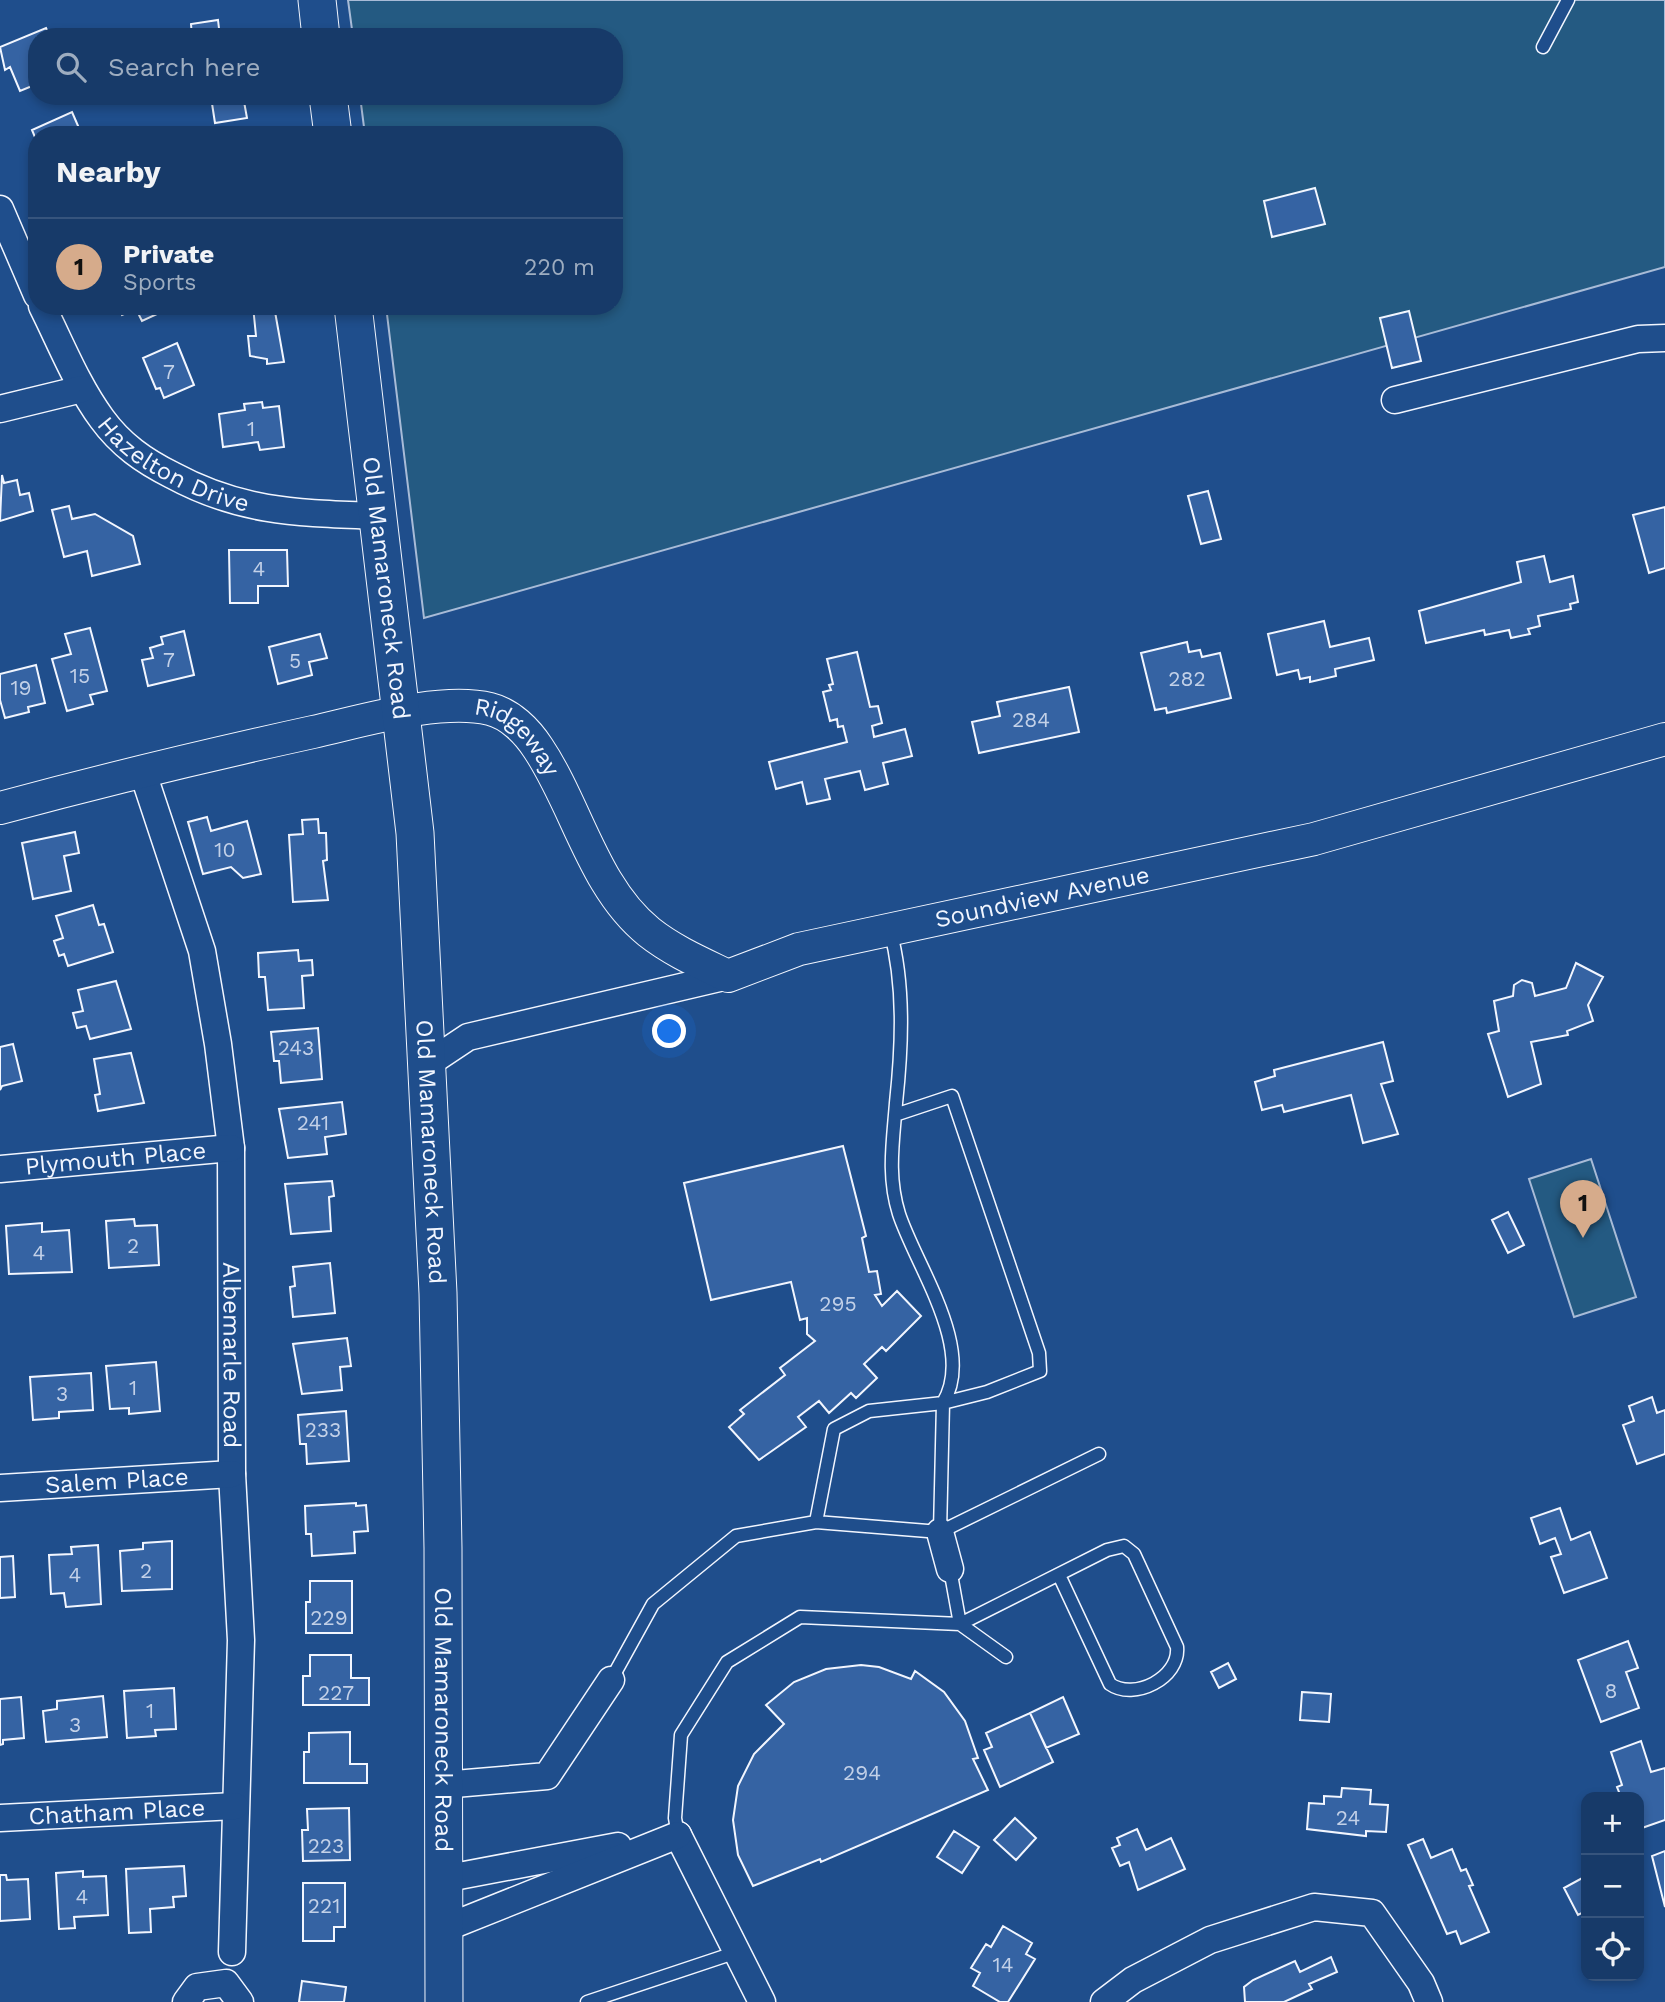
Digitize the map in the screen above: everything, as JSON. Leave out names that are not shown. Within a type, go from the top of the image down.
[{"type":"main road","points":[[317,0],[320,28]]},
{"type":"main road","points":[[329,105],[332,126]]},
{"type":"main road","name":"Old Mamaroneck Road","points":[[354,315],[415,832],[439,1320],[443,1548],[444,2002]]},
{"type":"street","points":[[0,209],[28,274]]},
{"type":"street","name":"Hazelton Drive","points":[[46,315],[82,389],[103,421],[136,457],[197,489],[241,505],[291,513],[378,516]]},
{"type":"street","points":[[1395,400],[1638,339],[1665,338]]},
{"type":"street","points":[[0,409],[82,389]]},
{"type":"street","name":"Ridgeway","points":[[0,808],[142,770],[402,712],[460,706],[491,709],[510,718],[537,746],[604,875],[627,909],[649,932],[674,949],[728,976]]},
{"type":"street","name":"Soundview Avenue","points":[[426,1065],[468,1037],[728,976],[799,949],[1314,839],[1665,739]]},
{"type":"street","name":"Albemarle Road","points":[[142,770],[202,951],[218,1044],[231,1148],[232,1474],[241,1640],[232,1952]]},
{"type":"street","name":"Plymouth Place","points":[[0,1169],[231,1148]]},
{"type":"street","name":"Salem Place","points":[[0,1488],[232,1474]]},
{"type":"street","points":[[940,1532],[950,1569]]},
{"type":"street","points":[[443,1785],[547,1776],[611,1680]]},
{"type":"street","name":"Chatham Place","points":[[0,1818],[235,1805]]},
{"type":"street","points":[[443,1879],[678,1835]]},
{"type":"street","points":[[443,1928],[678,1835]]},
{"type":"street","points":[[678,1835],[762,2002]]},
{"type":"street","points":[[1104,2002],[1133,1980],[1210,1940],[1314,1907],[1373,1913],[1421,1983],[1429,2002]]},
{"type":"street","points":[[186,2002],[197,1987],[226,1983],[240,2002]]},
{"type":"lane","points":[[1543,47],[1568,0]]},
{"type":"lane","points":[[890,929],[900,964],[896,1109],[889,1159],[899,1213],[943,1317],[951,1348],[950,1391],[943,1403],[940,1532]]},
{"type":"lane","points":[[816,1522],[834,1429],[869,1411],[943,1403],[987,1392],[1040,1371],[1039,1353],[952,1096],[896,1109]]},
{"type":"lane","points":[[611,1680],[653,1605],[736,1535],[816,1522],[940,1532],[1099,1454]]},
{"type":"lane","points":[[678,1835],[675,1818],[681,1735],[727,1662],[800,1617],[960,1624],[1107,1550],[1125,1546],[1134,1554],[1177,1647],[1178,1661],[1170,1672],[1135,1690],[1120,1691],[1110,1684],[1059,1575]]},
{"type":"lane","points":[[950,1569],[960,1624],[1006,1657]]},
{"type":"lane","points":[[587,2002],[737,1952]]},
{"type":"shaded area","points":[[348,0],[1665,0],[1665,267],[424,618],[387,315],[623,315],[623,126],[364,126],[361,105],[623,105],[623,28],[352,28]]},
{"type":"shaded area","points":[[1591,1159],[1636,1297],[1574,1317],[1529,1179]]},
{"type":"building","points":[[218,20],[219,28],[191,28],[191,24]]},
{"type":"building","points":[[28,35],[28,88],[20,91],[10,67],[5,70],[0,47]]},
{"type":"building","points":[[212,105],[245,105],[247,118],[215,123]]},
{"type":"building","points":[[72,112],[78,126],[41,126]]},
{"type":"building","points":[[1315,188],[1325,224],[1272,237],[1264,201]]},
{"type":"building","points":[[1409,311],[1421,361],[1392,368],[1380,318]]},
{"type":"building","points":[[139,315],[155,315],[142,321]]},
{"type":"building","points":[[254,315],[276,315],[284,362],[267,364],[267,359],[250,356],[248,336],[256,336]]},
{"type":"building","points":[[177,343],[194,385],[164,398],[160,388],[156,389],[143,358]]},
{"type":"building","points":[[262,402],[263,408],[279,406],[284,447],[260,450],[258,442],[223,447],[219,414],[245,410],[244,404]]},
{"type":"building","points":[[2,475],[4,483],[17,480],[20,495],[29,493],[33,511],[0,521]]},
{"type":"building","points":[[1208,491],[1221,539],[1201,544],[1188,496]]},
{"type":"building","points":[[69,506],[72,519],[95,514],[133,536],[140,564],[92,576],[87,551],[64,557],[52,510]]},
{"type":"building","points":[[1665,507],[1665,568],[1649,573],[1633,515]]},
{"type":"building","points":[[229,550],[287,550],[288,586],[258,586],[258,603],[230,603]]},
{"type":"building","points":[[1544,556],[1550,582],[1573,576],[1578,602],[1570,604],[1571,609],[1538,616],[1540,626],[1528,629],[1530,634],[1511,638],[1509,630],[1485,635],[1484,630],[1426,643],[1419,611],[1521,582],[1517,562]]},
{"type":"building","points":[[1324,621],[1330,647],[1369,638],[1374,660],[1335,669],[1336,676],[1310,682],[1310,677],[1300,679],[1298,670],[1277,675],[1268,634]]},
{"type":"building","points":[[90,628],[107,691],[90,695],[93,704],[67,711],[52,659],[71,654],[65,634]]},
{"type":"building","points":[[184,631],[194,675],[148,686],[142,660],[153,658],[150,648],[163,644],[161,637]]},
{"type":"building","points":[[320,634],[327,658],[309,662],[312,675],[278,684],[269,647]]},
{"type":"building","points":[[1187,642],[1189,652],[1200,650],[1202,657],[1220,653],[1231,698],[1167,713],[1166,708],[1155,710],[1141,653]]},
{"type":"building","points":[[857,652],[870,707],[878,706],[882,723],[872,726],[874,737],[905,729],[912,756],[883,763],[888,784],[865,790],[860,771],[825,779],[830,799],[807,804],[802,782],[776,789],[769,762],[847,742],[843,726],[838,727],[837,719],[830,721],[823,692],[831,690],[829,685],[833,684],[827,659]]},
{"type":"building","points":[[36,665],[45,703],[28,707],[29,712],[5,718],[0,700],[0,674]]},
{"type":"building","points":[[1069,687],[1079,732],[979,753],[972,722],[1000,716],[997,702]]},
{"type":"building","points":[[207,817],[211,831],[247,821],[261,874],[243,878],[231,867],[203,874],[188,822]]},
{"type":"building","points":[[318,819],[319,833],[326,833],[327,860],[323,861],[328,900],[293,902],[289,835],[303,834],[302,820]]},
{"type":"building","points":[[75,832],[79,853],[64,856],[71,891],[33,899],[22,843]]},
{"type":"building","points":[[93,905],[99,925],[104,924],[113,952],[68,966],[64,954],[59,956],[54,941],[63,938],[56,916]]},
{"type":"building","points":[[298,950],[299,961],[312,960],[313,975],[302,976],[304,1008],[268,1010],[265,977],[259,977],[258,953]]},
{"type":"building","points":[[1576,963],[1603,977],[1588,1005],[1593,1021],[1567,1031],[1568,1035],[1531,1042],[1541,1084],[1508,1097],[1488,1034],[1499,1031],[1494,1001],[1513,996],[1514,985],[1522,980],[1532,983],[1535,996],[1566,988]]},
{"type":"building","points":[[116,981],[131,1029],[90,1039],[86,1026],[77,1028],[73,1013],[83,1011],[78,990]]},
{"type":"building","points":[[318,1028],[322,1079],[281,1083],[279,1061],[274,1061],[271,1032]]},
{"type":"building","points":[[1383,1042],[1393,1081],[1381,1084],[1398,1134],[1363,1143],[1351,1095],[1284,1112],[1282,1105],[1262,1110],[1255,1082],[1275,1076],[1274,1070]]},
{"type":"building","points":[[13,1044],[22,1081],[2,1086],[0,1090],[0,1047]]},
{"type":"building","points":[[131,1053],[144,1103],[98,1111],[95,1095],[100,1094],[94,1059]]},
{"type":"building","points":[[342,1102],[346,1134],[325,1137],[327,1154],[288,1158],[279,1109]]},
{"type":"building","points":[[843,1146],[866,1236],[862,1238],[869,1272],[877,1271],[881,1294],[875,1295],[882,1306],[897,1291],[921,1316],[886,1351],[882,1347],[864,1364],[877,1378],[856,1398],[851,1393],[829,1413],[819,1401],[798,1417],[806,1427],[759,1460],[729,1427],[744,1414],[740,1410],[785,1375],[780,1368],[815,1341],[807,1334],[807,1318],[800,1320],[791,1282],[711,1300],[684,1183]]},
{"type":"building","points":[[332,1181],[334,1196],[329,1197],[331,1231],[291,1234],[285,1184]]},
{"type":"building","points":[[1508,1212],[1524,1245],[1508,1253],[1492,1220]]},
{"type":"building","points":[[134,1219],[135,1226],[157,1225],[159,1265],[109,1268],[106,1221]]},
{"type":"building","points":[[42,1223],[42,1232],[69,1230],[72,1272],[9,1274],[6,1226]]},
{"type":"building","points":[[330,1263],[335,1313],[293,1317],[290,1287],[295,1286],[293,1267]]},
{"type":"building","points":[[347,1338],[351,1366],[340,1367],[342,1390],[302,1394],[293,1344]]},
{"type":"building","points":[[156,1362],[160,1411],[129,1414],[129,1408],[110,1409],[106,1366]]},
{"type":"building","points":[[91,1373],[93,1410],[59,1412],[59,1418],[33,1420],[30,1377]]},
{"type":"building","points":[[1652,1397],[1657,1413],[1665,1410],[1665,1454],[1637,1464],[1623,1425],[1634,1421],[1629,1406]]},
{"type":"building","points":[[346,1411],[349,1461],[307,1464],[306,1444],[300,1444],[298,1415]]},
{"type":"building","points":[[356,1503],[356,1506],[366,1505],[368,1531],[354,1532],[355,1553],[312,1556],[311,1534],[306,1534],[305,1506]]},
{"type":"building","points":[[1560,1508],[1571,1540],[1590,1532],[1607,1578],[1564,1593],[1551,1557],[1561,1554],[1555,1538],[1540,1544],[1531,1518]]},
{"type":"building","points":[[172,1541],[172,1589],[122,1591],[120,1551],[143,1549],[143,1543]]},
{"type":"building","points":[[98,1545],[101,1604],[66,1607],[64,1593],[51,1594],[49,1555],[72,1554],[71,1547]]},
{"type":"building","points":[[13,1556],[15,1597],[0,1598],[0,1557]]},
{"type":"building","points":[[310,1581],[352,1581],[352,1633],[306,1633],[306,1602],[310,1602]]},
{"type":"building","points":[[1628,1641],[1638,1668],[1626,1672],[1639,1708],[1601,1722],[1578,1660]]},
{"type":"building","points":[[310,1655],[351,1655],[351,1678],[369,1678],[369,1705],[303,1705],[303,1676],[310,1676]]},
{"type":"building","points":[[1228,1663],[1236,1679],[1219,1688],[1211,1672]]},
{"type":"building","points":[[861,1665],[879,1667],[911,1679],[915,1671],[944,1692],[965,1721],[978,1758],[973,1759],[988,1790],[821,1862],[820,1859],[753,1886],[738,1855],[733,1820],[738,1786],[754,1754],[784,1724],[766,1705],[794,1682],[826,1669]]},
{"type":"building","points":[[174,1688],[176,1729],[155,1730],[156,1736],[127,1738],[124,1691]]},
{"type":"building","points":[[1302,1692],[1331,1694],[1329,1722],[1300,1720]]},
{"type":"building","points":[[103,1696],[107,1737],[46,1742],[43,1711],[57,1709],[57,1701]]},
{"type":"building","points":[[21,1697],[24,1738],[3,1740],[0,1745],[0,1699]]},
{"type":"building","points":[[1063,1697],[1079,1734],[1046,1748],[1030,1713]]},
{"type":"building","points":[[1030,1713],[1053,1762],[1000,1787],[984,1750],[992,1747],[986,1733]]},
{"type":"building","points":[[350,1732],[350,1764],[367,1764],[367,1783],[304,1783],[304,1752],[309,1752],[309,1733]]},
{"type":"building","points":[[1641,1741],[1651,1772],[1665,1768],[1665,1820],[1644,1827],[1644,1792],[1619,1792],[1617,1787],[1622,1785],[1611,1752]]},
{"type":"building","points":[[1342,1788],[1371,1790],[1370,1804],[1388,1805],[1386,1832],[1366,1831],[1366,1836],[1307,1829],[1309,1803],[1324,1804],[1324,1796],[1341,1797]]},
{"type":"building","points":[[349,1808],[350,1860],[303,1861],[302,1830],[308,1830],[307,1809]]},
{"type":"building","points":[[1015,1818],[1036,1838],[1016,1860],[994,1840]]},
{"type":"building","points":[[1137,1829],[1146,1850],[1171,1838],[1185,1869],[1138,1890],[1129,1862],[1120,1866],[1112,1848],[1120,1845],[1117,1838]]},
{"type":"building","points":[[954,1831],[979,1847],[962,1873],[937,1857]]},
{"type":"building","points":[[1423,1839],[1431,1858],[1452,1849],[1461,1871],[1466,1869],[1473,1885],[1469,1886],[1489,1932],[1461,1944],[1456,1931],[1447,1934],[1408,1845]]},
{"type":"building","points":[[1665,1851],[1665,1907],[1652,1856]]},
{"type":"building","points":[[184,1866],[186,1896],[173,1897],[174,1907],[150,1909],[151,1932],[129,1933],[126,1869]]},
{"type":"building","points":[[83,1871],[83,1877],[106,1876],[108,1915],[74,1917],[75,1928],[59,1929],[56,1873]]},
{"type":"building","points":[[0,1875],[6,1875],[7,1880],[28,1879],[30,1919],[0,1921]]},
{"type":"building","points":[[1581,1879],[1581,1914],[1578,1915],[1564,1888]]},
{"type":"building","points":[[303,1883],[345,1883],[345,1927],[334,1927],[334,1941],[303,1941]]},
{"type":"building","points":[[1003,1926],[1032,1943],[1026,1954],[1035,1959],[1008,2002],[1000,2002],[973,1986],[980,1973],[971,1968],[986,1944],[991,1947]]},
{"type":"building","points":[[1331,1957],[1337,1972],[1309,1984],[1312,1989],[1284,2002],[1245,2002],[1244,1987],[1253,1980],[1295,1961],[1300,1972]]},
{"type":"building","points":[[302,1981],[346,1987],[344,2002],[299,2002]]},
{"type":"place","name":"Private","points":[[1583,1238]]}]
